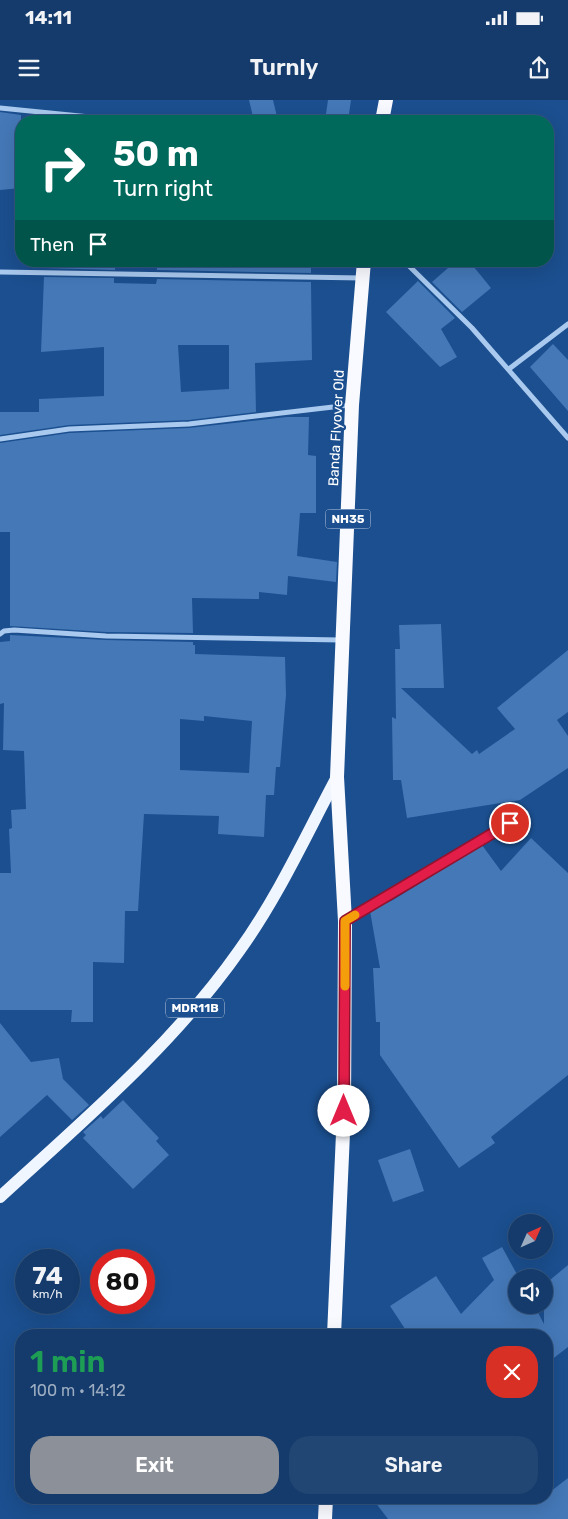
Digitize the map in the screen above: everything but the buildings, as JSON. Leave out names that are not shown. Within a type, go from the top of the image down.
[{"type":"highway","points":[[383,115],[386,100]]},
{"type":"highway","name":"Banda Flyover Old","points":[[337,776],[352,404],[364,267]]},
{"type":"highway","name":"NH35","points":[[334,1329],[344,1111],[345,921],[337,776]]},
{"type":"highway","points":[[325,1519],[326,1504]]},
{"type":"main road","name":"MDR11B","points":[[0,1197],[137,1070],[196,1007],[240,951],[270,900],[337,776]]},
{"type":"street","points":[[0,108],[70,115]]},
{"type":"street","points":[[410,267],[472,328],[568,438]]},
{"type":"street","points":[[0,272],[363,278]]},
{"type":"street","points":[[509,369],[568,324]]},
{"type":"street","points":[[0,439],[69,429],[189,424],[352,404]]},
{"type":"street","points":[[0,634],[4,631],[14,630],[106,636],[343,640]]},
{"type":"street","points":[[345,921],[526,813]]},
{"type":"slow traffic","points":[[345,986],[345,921],[355,915]]},
{"type":"route","points":[[344,1111],[345,921],[510,823]]}]
